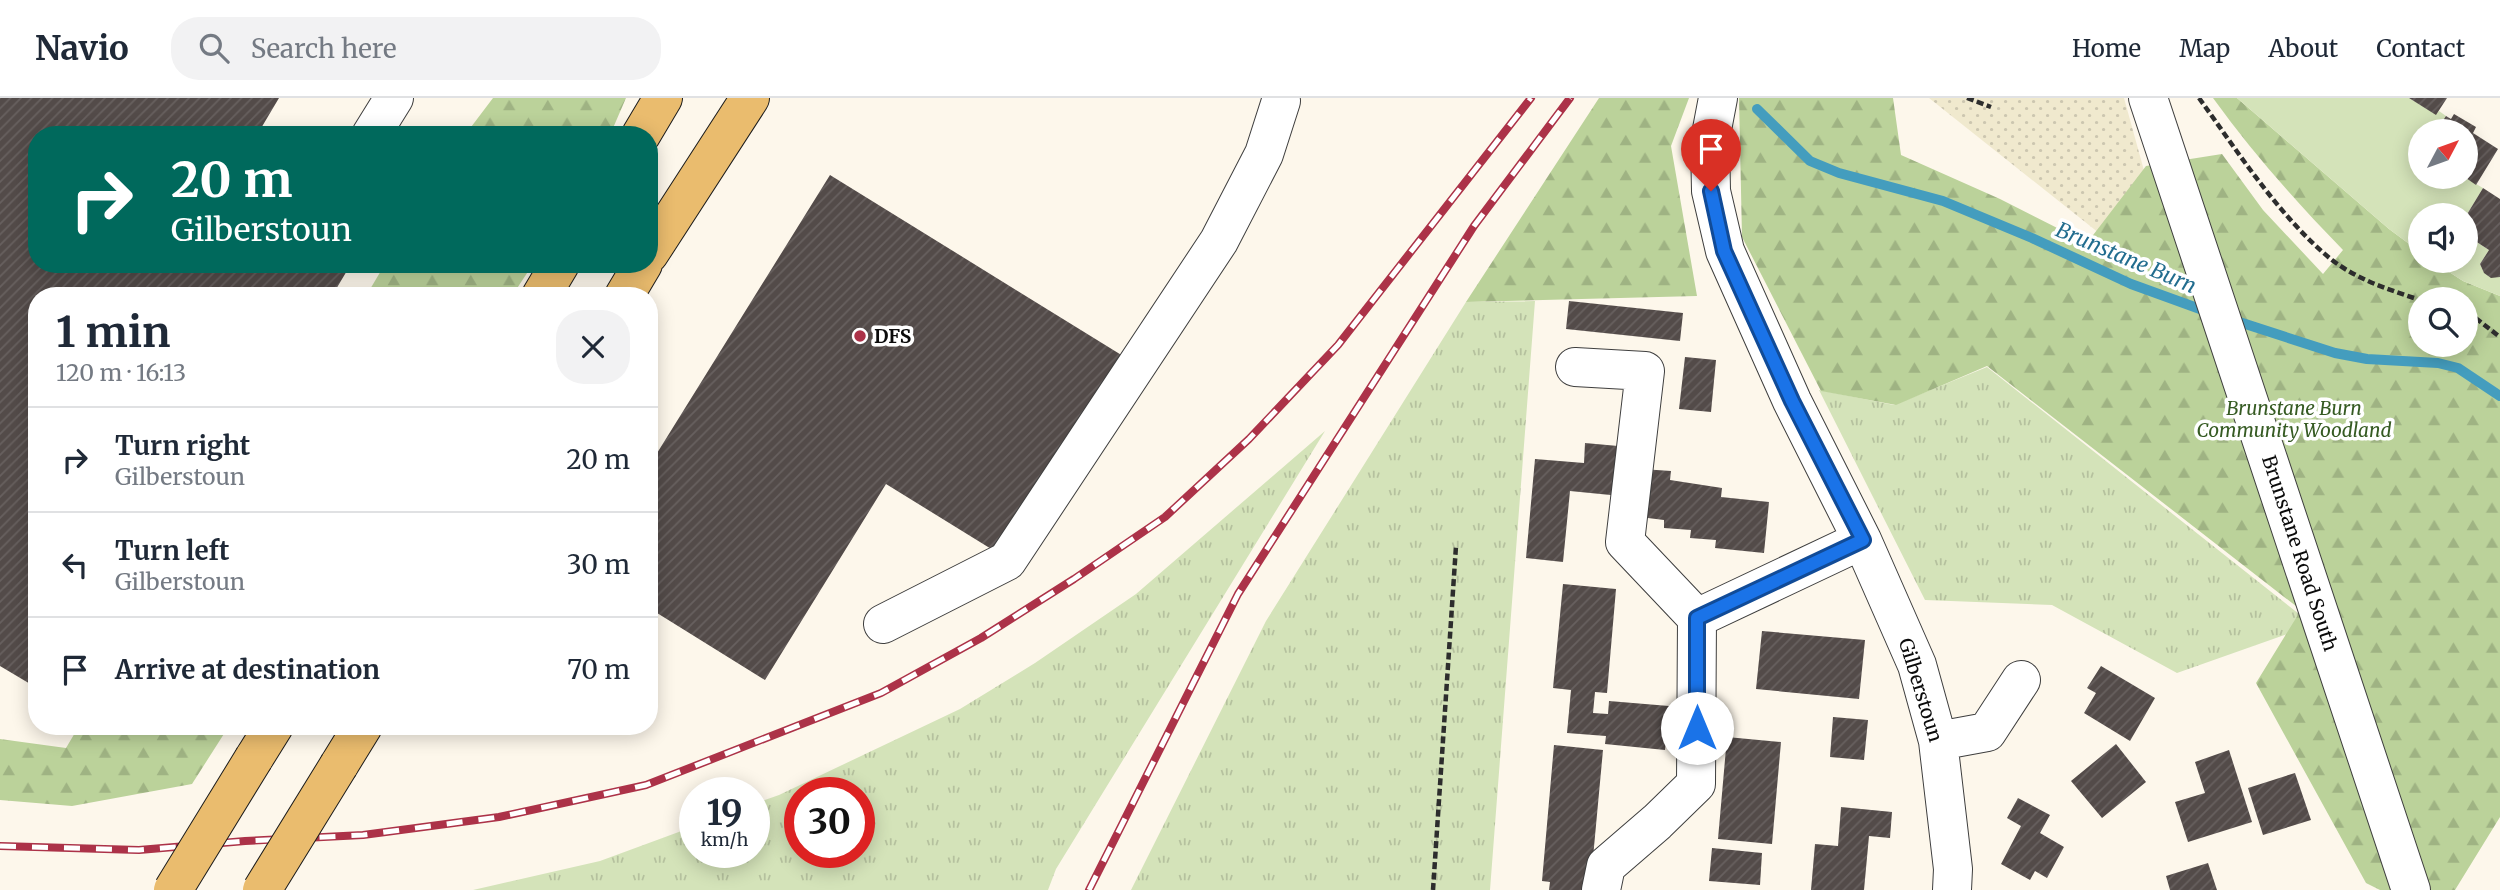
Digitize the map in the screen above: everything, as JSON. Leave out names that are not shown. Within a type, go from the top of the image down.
[{"type":"main road","points":[[646,126],[663,98]]},
{"type":"main road","points":[[658,240],[750,98]]},
{"type":"main road","points":[[262,890],[357,735]]},
{"type":"main road","points":[[173,890],[264,742]]},
{"type":"street","points":[[377,126],[394,98]]},
{"type":"street","name":"Gilberstoun","points":[[1718,98],[1710,140],[1711,191],[1724,251],[1792,401],[1863,540],[1917,665],[1938,740],[1953,869],[1952,890]]},
{"type":"street","name":"Brunstane Road South","points":[[2148,98],[2411,890]]},
{"type":"street","points":[[883,624],[1007,561],[1219,241],[1264,154],[1284,99]]},
{"type":"street","points":[[1575,368],[1645,371],[1625,542],[1697,618],[1696,784],[1606,866],[1601,890]]},
{"type":"street","points":[[1697,618],[1863,540]]},
{"type":"street","points":[[1938,740],[1987,732],[2021,680]]},
{"type":"path","points":[[1967,98],[1990,107]]},
{"type":"path","points":[[2199,98],[2253,173],[2290,218],[2334,261],[2380,288],[2408,296]]},
{"type":"path","points":[[2478,320],[2500,337]]},
{"type":"path","points":[[1433,890],[1456,546]]},
{"type":"shaded area","points":[[1929,98],[2124,98],[2156,214],[2109,241]]},
{"type":"green space","points":[[493,98],[626,98],[614,126],[472,126]]},
{"type":"green space","points":[[1599,98],[1689,98],[1671,146],[1697,296],[1466,302]]},
{"type":"green space","name":"Brunstane Burn Community Woodland","points":[[1739,98],[1893,98],[1901,155],[2000,199],[2087,243],[2146,166],[2222,154],[2263,210],[2323,274],[2343,250],[2275,176],[2213,98],[2237,98],[2408,243],[2408,273],[2451,273],[2478,287],[2408,287],[2408,357],[2478,357],[2478,287],[2500,296],[2500,817],[2455,890],[2380,890],[2366,883],[2256,683],[2301,610],[1987,366],[1896,405],[1821,391],[1742,237]]},
{"type":"green space","points":[[2237,98],[2409,98],[2436,114],[2439,111],[2446,116],[2444,119],[2408,119],[2408,189],[2478,189],[2478,185],[2483,188],[2474,203],[2408,203],[2408,243]]},
{"type":"green space","points":[[2478,243],[2489,250],[2480,264],[2487,275],[2500,277],[2500,296],[2451,273],[2478,273]]},
{"type":"green space","points":[[380,273],[527,273],[518,287],[371,287]]},
{"type":"green space","points":[[1535,301],[1490,890],[1131,890],[1266,621],[1466,302]]},
{"type":"green space","points":[[1987,367],[2313,625],[2177,673],[2052,605],[1925,600],[1819,390],[1894,405]]},
{"type":"green space","points":[[1325,431],[1056,869],[1048,890],[473,890],[600,861],[679,832],[679,868],[770,868],[770,798],[784,793],[784,868],[875,868],[875,777],[817,777],[960,709],[1035,663],[1136,594]]},
{"type":"green space","points":[[74,735],[223,735],[192,784],[72,806],[0,800],[0,739],[66,748]]},
{"type":"building","points":[[0,98],[279,98],[262,126],[28,126],[28,273],[346,273],[337,287],[28,287],[28,683],[0,666]]},
{"type":"building","points":[[2409,98],[2447,98],[2436,115]]},
{"type":"building","points":[[2478,136],[2498,149],[2478,182]]},
{"type":"building","points":[[830,175],[1123,356],[1001,555],[886,484],[765,680],[658,614],[658,452]]},
{"type":"building","points":[[2483,188],[2500,199],[2500,277],[2491,278],[2484,273],[2480,264],[2489,250],[2478,243],[2478,203],[2474,203]]},
{"type":"building","points":[[1569,301],[1683,313],[1680,341],[1566,329]]},
{"type":"building","points":[[1685,357],[1716,360],[1711,412],[1679,409]]},
{"type":"building","points":[[1585,443],[1629,447],[1627,468],[1671,471],[1670,480],[1722,488],[1721,497],[1769,502],[1764,553],[1715,548],[1716,540],[1690,538],[1691,530],[1664,528],[1664,520],[1640,517],[1641,498],[1570,491],[1563,562],[1526,558],[1535,459],[1584,463]]},
{"type":"building","points":[[1563,584],[1616,589],[1607,693],[1595,692],[1593,713],[1608,714],[1609,701],[1669,706],[1665,750],[1605,744],[1606,736],[1567,733],[1571,690],[1553,688]]},
{"type":"building","points":[[1762,631],[1865,640],[1859,699],[1756,689]]},
{"type":"building","points":[[2101,666],[2155,698],[2130,741],[2084,713],[2096,693],[2087,688]]},
{"type":"building","points":[[1833,717],[1868,720],[1864,760],[1830,757]]},
{"type":"building","points":[[1727,737],[1781,742],[1772,844],[1718,839]]},
{"type":"building","points":[[2116,744],[2146,782],[2102,818],[2071,781]]},
{"type":"building","points":[[1554,745],[1603,750],[1590,890],[1549,890],[1550,882],[1542,881]]},
{"type":"building","points":[[2229,750],[2252,822],[2188,842],[2175,802],[2205,793],[2195,762]]},
{"type":"building","points":[[2295,773],[2311,820],[2263,835],[2248,788]]},
{"type":"building","points":[[2018,798],[2050,815],[2040,833],[2064,847],[2047,878],[2035,871],[2030,880],[2001,864],[2021,826],[2007,818]]},
{"type":"building","points":[[1841,807],[1892,812],[1890,838],[1869,836],[1864,890],[1811,890],[1815,844],[1838,846]]},
{"type":"building","points":[[1712,848],[1762,853],[1760,885],[1709,881]]},
{"type":"building","points":[[2208,863],[2217,890],[2170,890],[2166,876]]},
{"type":"waterway","name":"Brunstane Burn","points":[[1757,109],[1810,161],[1839,173],[1943,201],[2131,284],[2211,313]]},
{"type":"waterway","name":"Brunstane Burn","points":[[2230,319],[2335,353],[2367,359],[2438,363],[2458,368],[2500,396]]},
{"type":"railway","points":[[0,846],[139,850],[363,835],[499,817],[646,785],[881,693],[981,638],[1165,517],[1249,439],[1338,345],[1531,98]]},
{"type":"railway","points":[[1089,890],[1238,594],[1474,226],[1570,98]]},
{"type":"place","name":"DFS","points":[[860,336]]},
{"type":"route","points":[[1697,728],[1697,618],[1863,540],[1792,401],[1724,251],[1711,191]]}]
